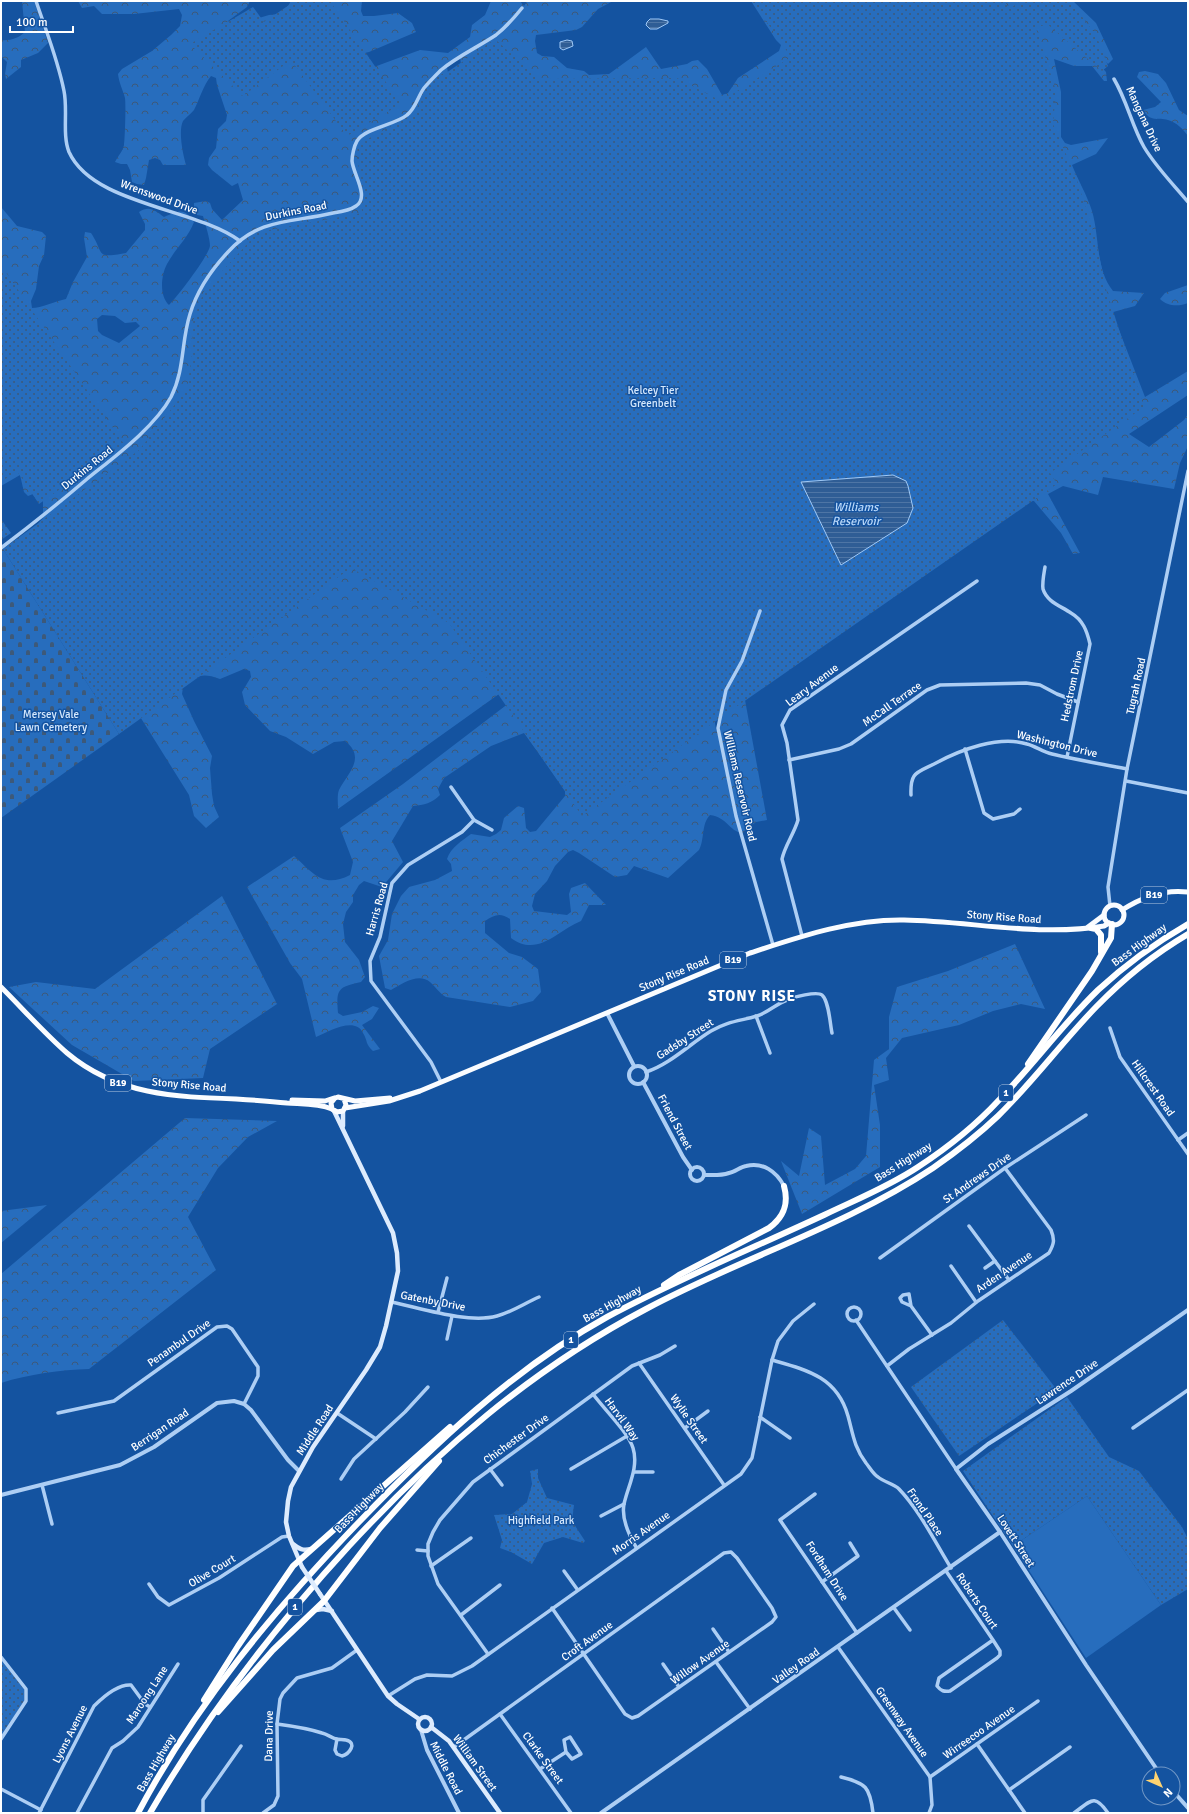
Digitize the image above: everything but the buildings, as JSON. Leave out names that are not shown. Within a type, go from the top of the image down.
[{"type":"highway","points":[[1000,1100],[1023,1071],[1092,971],[1112,935],[1110,923]]},
{"type":"highway","name":"Bass Highway","points":[[138,1813],[187,1730],[235,1664],[327,1556],[436,1445],[498,1392],[562,1345],[604,1319],[642,1299],[890,1184],[916,1168],[954,1141],[1000,1100],[1096,993],[1131,961],[1154,944],[1188,924]]},
{"type":"highway","points":[[1088,928],[1096,929],[1101,935],[1101,953]]},
{"type":"highway","name":"Bass Highway","points":[[150,1813],[194,1741],[230,1687],[320,1578],[413,1479],[471,1427],[525,1384],[608,1330],[648,1308],[719,1274],[857,1211],[905,1186],[934,1167],[972,1139],[999,1115],[1073,1032],[1117,986],[1159,952],[1188,934]]},
{"type":"highway","points":[[642,1299],[679,1275],[769,1228],[783,1213],[786,1205],[784,1186]]},
{"type":"highway","points":[[187,1730],[238,1646],[299,1560],[315,1548],[443,1433],[498,1392]]},
{"type":"highway","points":[[194,1741],[241,1684],[324,1600],[380,1528],[423,1477],[471,1427]]},
{"type":"main road","name":"B19","points":[[1122,910],[1147,897],[1160,893],[1173,891],[1188,892]]},
{"type":"main road","points":[[1104,915],[1110,923],[1118,923],[1122,920],[1124,915],[1122,910],[1116,905],[1110,906]]},
{"type":"main road","name":"B19","points":[[1104,915],[1110,906]]},
{"type":"main road","name":"Stony Rise Road","points":[[1088,928],[1104,915]]},
{"type":"main road","name":"Stony Rise Road","points":[[344,1110],[403,1097],[750,953],[802,936],[865,923],[902,920],[1064,931],[1104,926],[1110,923]]},
{"type":"main road","name":"Stony Rise Road","points":[[1,987],[68,1053],[105,1077],[128,1087],[154,1094],[184,1097],[326,1101],[335,1098]]},
{"type":"main road","name":"B19","points":[[335,1098],[338,1097],[344,1100]]},
{"type":"main road","name":"Stony Rise Road","points":[[344,1100],[355,1101],[403,1097]]},
{"type":"main road","points":[[333,1110],[331,1103],[335,1098]]},
{"type":"main road","name":"Stony Rise Road","points":[[269,1100],[313,1104],[333,1110]]},
{"type":"main road","points":[[344,1100],[344,1110]]},
{"type":"main road","name":"B19","points":[[333,1110],[344,1110]]},
{"type":"main road","name":"Middle Road","points":[[333,1110],[393,1233],[397,1253],[398,1271],[392,1302],[380,1347],[299,1471],[291,1487],[286,1522],[291,1543],[302,1566],[388,1696],[419,1719]]},
{"type":"main road","name":"Middle Road","points":[[343,1128],[344,1110]]},
{"type":"main road","points":[[291,1543],[298,1548],[305,1550],[315,1548]]},
{"type":"main road","points":[[314,1610],[323,1608],[332,1611]]},
{"type":"main road","points":[[427,1717],[431,1720],[431,1727],[425,1731],[421,1730],[418,1726],[419,1719],[427,1717]]},
{"type":"main road","name":"William Street","points":[[431,1727],[443,1735],[454,1747],[500,1813]]},
{"type":"street","name":"Wrenswood Drive","points":[[36,1],[53,49],[64,92],[68,150],[82,171],[94,180],[126,196],[162,207],[230,233],[240,241]]},
{"type":"street","name":"Durkins Road","points":[[1,548],[123,450],[158,415],[170,399],[182,366],[190,314],[196,299],[204,284],[229,251],[240,241],[263,226],[274,222],[322,216],[353,208],[360,203],[362,197],[352,161],[357,141],[363,135],[405,117],[412,110],[423,89],[441,71],[496,34],[510,22],[522,8]]},
{"type":"street","name":"Mangana Drive","points":[[1114,79],[1122,92],[1143,145],[1153,160],[1188,202]]},
{"type":"street","name":"Tugrah Road","points":[[1110,906],[1108,887],[1127,770],[1188,471]]},
{"type":"street","name":"Hedstrom Drive","points":[[1045,567],[1043,588],[1048,598],[1060,607],[1072,613],[1082,623],[1088,632],[1089,649],[1067,757]]},
{"type":"street","name":"Leary Avenue","points":[[802,936],[782,859],[784,848],[794,832],[798,820],[782,725],[790,710],[977,581]]},
{"type":"street","name":"Williams Reservoir Road","points":[[760,611],[742,661],[726,690],[718,728],[736,816],[773,945]]},
{"type":"street","name":"McCall Terrace","points":[[789,760],[840,749],[851,744],[927,690],[940,684],[1026,683],[1040,685],[1057,694],[1078,702]]},
{"type":"street","name":"Washington Drive","points":[[911,795],[910,782],[913,776],[955,752],[1000,741],[1016,741],[1051,754],[1127,770]]},
{"type":"street","points":[[965,749],[984,813],[993,819],[1014,814],[1020,809]]},
{"type":"street","points":[[1126,781],[1188,793]]},
{"type":"street","points":[[451,787],[474,820],[492,830]]},
{"type":"street","name":"Harris Road","points":[[442,1082],[431,1062],[371,981],[370,961],[380,937],[392,883],[408,866],[462,832],[474,820]]},
{"type":"street","name":"Gadsby Street","points":[[646,1072],[658,1067],[712,1030],[730,1022],[767,1012],[787,1000],[816,992],[823,995],[827,1002],[832,1033]]},
{"type":"street","points":[[607,1013],[634,1066]]},
{"type":"street","points":[[756,1016],[770,1053]]},
{"type":"street","name":"Hillcrest Road","points":[[1110,1028],[1120,1057],[1188,1154]]},
{"type":"street","points":[[634,1066],[640,1066],[646,1072],[647,1077],[643,1082],[634,1083],[630,1079],[630,1070],[634,1066]]},
{"type":"street","name":"Friend Street","points":[[643,1082],[683,1157],[692,1170]]},
{"type":"street","name":"St Andrews Drive","points":[[880,1258],[1005,1168],[1086,1115]]},
{"type":"street","points":[[1178,1140],[1188,1133]]},
{"type":"street","points":[[704,1174],[718,1176],[731,1173],[744,1166],[764,1166],[779,1177],[784,1186]]},
{"type":"street","points":[[696,1168],[701,1168],[704,1174],[701,1180],[694,1181],[691,1177],[692,1170],[696,1168]]},
{"type":"street","name":"Arden Avenue","points":[[887,1366],[909,1349],[951,1323],[976,1302],[1049,1253],[1053,1246],[1054,1239],[1051,1230],[1005,1168]]},
{"type":"street","points":[[969,1226],[1009,1280]]},
{"type":"street","points":[[986,1268],[995,1261]]},
{"type":"street","points":[[951,1266],[976,1302]]},
{"type":"street","points":[[438,1312],[447,1278]]},
{"type":"street","name":"Gatenby Drive","points":[[392,1302],[452,1316],[491,1318],[499,1316],[539,1297]]},
{"type":"street","name":"Morris Avenue","points":[[388,1696],[415,1679],[427,1675],[452,1676],[472,1666],[577,1589],[741,1474],[748,1466],[752,1458],[772,1360],[778,1341],[793,1321],[814,1304]]},
{"type":"street","points":[[911,1306],[932,1335]]},
{"type":"street","name":"Lawrence Drive","points":[[956,1469],[988,1444],[1071,1391],[1188,1310]]},
{"type":"street","points":[[446,1339],[452,1316]]},
{"type":"street","name":"Lovett Street","points":[[856,1320],[1000,1532],[1086,1665],[1155,1766]]},
{"type":"street","name":"Penambul Drive","points":[[58,1413],[114,1401],[217,1326],[223,1325],[232,1329],[258,1367],[258,1376],[244,1404]]},
{"type":"street","name":"Chichester Drive","points":[[488,1654],[438,1584],[431,1566],[428,1544],[440,1520],[473,1482],[490,1469],[639,1362],[660,1355],[675,1346]]},
{"type":"street","name":"Frond Place","points":[[772,1360],[814,1374],[824,1379],[836,1390],[844,1401],[851,1434],[858,1452],[876,1476],[897,1487],[908,1500],[951,1568]]},
{"type":"street","name":"Wylie Street","points":[[639,1362],[724,1485]]},
{"type":"street","points":[[341,1479],[354,1459],[405,1412],[428,1387]]},
{"type":"street","points":[[1134,1428],[1188,1390]]},
{"type":"street","name":"Harvil Way","points":[[593,1394],[626,1436],[633,1448],[634,1472],[624,1504],[624,1516],[628,1534],[636,1547]]},
{"type":"street","name":"Berrigan Road","points":[[1,1495],[120,1465],[154,1447],[217,1403],[234,1401],[244,1404]]},
{"type":"street","points":[[244,1404],[251,1410],[288,1460],[299,1471]]},
{"type":"street","points":[[685,1428],[708,1411]]},
{"type":"street","points":[[337,1413],[376,1439]]},
{"type":"street","points":[[760,1417],[790,1438]]},
{"type":"street","points":[[571,1469],[626,1436]]},
{"type":"street","points":[[490,1469],[502,1485]]},
{"type":"street","points":[[634,1472],[653,1472]]},
{"type":"street","points":[[42,1485],[52,1524]]},
{"type":"street","name":"Fordham Drive","points":[[815,1494],[780,1520],[857,1633]]},
{"type":"street","points":[[601,1516],[624,1504]]},
{"type":"street","name":"Valley Road","points":[[601,1813],[951,1568],[1000,1532]]},
{"type":"street","name":"Olive Court","points":[[148,1584],[158,1597],[169,1605],[219,1578],[282,1537],[289,1536]]},
{"type":"street","points":[[431,1566],[471,1538]]},
{"type":"street","points":[[822,1582],[858,1556],[850,1543]]},
{"type":"street","points":[[417,1550],[428,1551]]},
{"type":"street","name":"Croft Avenue","points":[[454,1747],[724,1553],[731,1552],[737,1558],[772,1608],[776,1617]]},
{"type":"street","points":[[564,1571],[577,1589]]},
{"type":"street","name":"Roberts Court","points":[[946,1571],[993,1640],[1000,1651],[1000,1655],[950,1691],[945,1692],[937,1686],[939,1678],[993,1640]]},
{"type":"street","points":[[461,1615],[500,1585]]},
{"type":"street","points":[[552,1608],[584,1654]]},
{"type":"street","points":[[894,1608],[910,1630]]},
{"type":"street","name":"Willow Avenue","points":[[584,1654],[625,1714],[632,1718],[638,1716],[716,1662],[772,1622],[776,1617]]},
{"type":"street","points":[[713,1629],[729,1652]]},
{"type":"street","name":"Greenway Avenue","points":[[838,1647],[930,1777]]},
{"type":"street","name":"Dana Drive","points":[[263,1813],[274,1805],[278,1796],[277,1724],[280,1699],[297,1678],[332,1668],[357,1650]]},
{"type":"street","points":[[1,1657],[26,1689],[26,1701],[1,1739]]},
{"type":"street","points":[[716,1662],[750,1709]]},
{"type":"street","name":"Maroong Lane","points":[[77,1813],[112,1748],[123,1741],[138,1727],[178,1664]]},
{"type":"street","points":[[663,1664],[679,1687]]},
{"type":"street","name":"Lyons Avenue","points":[[40,1812],[94,1706],[100,1700],[120,1686],[131,1685],[145,1704],[150,1707]]},
{"type":"street","name":"Wirreecoo Avenue","points":[[930,1777],[1038,1701]]},
{"type":"street","name":"Clarke Street","points":[[500,1714],[571,1813]]},
{"type":"street","points":[[277,1724],[301,1727],[323,1733],[337,1740],[346,1740],[350,1742],[352,1746],[351,1751],[342,1756],[337,1754],[335,1750],[337,1740]]},
{"type":"street","name":"Middle Road","points":[[421,1730],[423,1742],[428,1753],[459,1813]]},
{"type":"street","points":[[570,1737],[581,1754],[572,1759],[566,1752],[564,1740],[570,1737]]},
{"type":"street","points":[[977,1744],[1026,1813]]},
{"type":"street","points":[[203,1813],[203,1800],[241,1746]]},
{"type":"street","points":[[1009,1790],[1070,1748]]},
{"type":"street","points":[[540,1769],[566,1752]]},
{"type":"street","points":[[841,1777],[856,1781],[868,1788],[873,1813]]},
{"type":"street","points":[[930,1777],[932,1805],[930,1813]]},
{"type":"street","points":[[1,1789],[40,1812]]},
{"type":"street","points":[[1074,1813],[1094,1800],[1098,1801],[1108,1813]]},
{"type":"street","points":[[1181,1800],[1188,1808]]},
{"type":"green space","points":[[22,1],[34,1],[48,43],[38,53],[21,60],[21,67],[6,79],[5,74],[7,62],[1,56],[1,40],[14,39],[25,32]]},
{"type":"green space","name":"Kelcey Tier Greenbelt","points":[[78,1],[250,1],[247,7],[228,21],[230,27],[269,15],[280,14],[285,11],[291,1],[362,1],[361,11],[363,16],[398,13],[412,23],[416,32],[369,52],[342,58],[374,67],[420,50],[448,53],[470,37],[472,25],[485,15],[491,1],[520,1],[524,6],[528,1],[613,1],[598,9],[582,27],[576,30],[536,35],[535,41],[537,53],[542,56],[554,57],[567,68],[584,71],[589,75],[609,74],[646,47],[661,69],[687,64],[698,60],[707,69],[722,95],[728,93],[738,78],[779,51],[781,45],[776,40],[751,1],[1073,1],[1096,23],[1113,59],[1108,64],[1090,45],[1078,42],[1106,72],[1107,81],[1104,81],[1092,66],[1074,66],[1054,59],[1061,92],[1061,137],[1065,143],[1071,145],[1108,138],[1096,154],[1072,165],[1092,211],[1103,273],[1107,282],[1113,291],[1144,293],[1135,306],[1055,328],[506,689],[338,809],[339,790],[350,772],[355,760],[351,747],[345,741],[334,742],[313,754],[286,737],[270,731],[245,705],[242,692],[251,677],[250,671],[244,669],[220,679],[200,676],[192,680],[183,687],[182,694],[212,756],[210,768],[212,794],[214,806],[219,817],[206,828],[194,816],[189,795],[109,667],[29,534],[43,518],[43,498],[33,494],[28,496],[24,492],[20,475],[1,486],[1,207],[17,226],[42,232],[46,236],[44,255],[39,266],[36,289],[31,301],[32,308],[66,299],[73,282],[87,257],[84,238],[85,232],[91,233],[100,250],[105,255],[126,253],[145,230],[145,224],[139,212],[146,209],[152,209],[164,217],[178,212],[184,212],[194,222],[167,264],[163,274],[162,291],[169,305],[185,286],[204,259],[210,246],[203,216],[197,215],[194,209],[194,203],[206,201],[210,203],[212,209],[222,220],[243,200],[238,183],[232,186],[208,165],[209,158],[216,148],[218,129],[226,121],[227,115],[216,78],[211,76],[194,110],[183,121],[181,131],[186,165],[163,165],[160,160],[155,158],[149,160],[144,185],[132,182],[130,170],[127,164],[115,162],[122,151],[125,129],[125,98],[118,74],[122,69],[152,51],[180,26],[182,15],[179,9],[134,14],[102,14],[94,6],[82,8]],"holes":[[[460,57],[461,64],[448,73],[447,67]],[[102,315],[115,316],[125,323],[136,322],[140,326],[119,343],[102,335],[98,331],[97,319]]]},
{"type":"green space","points":[[295,1],[330,1],[401,104],[347,136],[291,60],[243,96],[190,44],[253,7],[264,22]]},
{"type":"green space","name":"Kelcey Tier Greenbelt","points":[[752,1],[1005,1],[1009,9],[1021,1],[1070,1],[1096,35],[1108,66],[1102,71],[1047,24],[1036,28],[1056,91],[1053,124],[1076,177],[1096,240],[1106,289],[1144,407],[1050,473],[1057,484],[582,816],[449,623],[351,568],[119,734],[3,549],[139,450],[187,389],[192,355],[193,321],[204,291],[258,232],[362,213],[357,145],[416,112],[425,82],[449,71],[495,39],[539,79],[677,78],[721,101],[791,57]]},
{"type":"green space","points":[[1145,71],[1158,74],[1166,83],[1179,110],[1188,116],[1188,136],[1174,122],[1149,117],[1143,110],[1155,107],[1161,102],[1137,77],[1139,72]]},
{"type":"green space","points":[[1,265],[124,444],[39,504],[17,471],[1,482]]},
{"type":"green space","points":[[1188,285],[1188,303],[1173,305],[1160,299],[1165,293]]},
{"type":"green space","points":[[1119,330],[1145,397],[1188,371],[1188,395],[1129,434],[1149,447],[1184,420],[1188,414],[1188,446],[1180,463],[1174,489],[1103,477],[1098,495],[1063,486],[1048,494],[1080,553],[1073,554],[1061,533],[1034,501],[1022,500],[745,700],[767,820],[756,822],[742,833],[734,830],[720,818],[710,815],[705,823],[699,850],[668,878],[634,866],[627,875],[615,877],[579,853],[573,850],[568,852],[555,866],[547,881],[535,894],[532,906],[534,911],[567,915],[571,912],[569,894],[571,888],[585,883],[606,905],[589,905],[581,921],[539,944],[530,945],[521,943],[511,938],[510,919],[506,917],[497,915],[485,921],[485,933],[509,953],[522,957],[538,969],[541,992],[533,1001],[510,1007],[446,997],[441,994],[430,982],[421,978],[410,980],[391,990],[385,988],[379,956],[388,940],[392,914],[401,896],[409,887],[435,880],[452,871],[451,864],[447,859],[454,848],[471,834],[490,837],[496,834],[501,830],[504,818],[518,806],[524,808],[526,828],[530,832],[536,831],[565,796],[565,790],[524,733],[491,746],[444,778],[438,789],[440,795],[437,798],[428,803],[413,806],[392,841],[403,862],[382,887],[364,881],[359,885],[353,895],[353,902],[346,912],[343,924],[345,942],[359,960],[365,977],[361,982],[347,986],[340,990],[338,994],[338,1013],[343,1016],[362,1012],[373,1006],[379,1008],[372,1019],[362,1025],[380,1049],[373,1051],[370,1049],[363,1033],[359,1028],[354,1026],[348,1025],[334,1029],[316,1037],[302,979],[290,963],[247,887],[294,856],[313,873],[325,880],[341,879],[350,875],[353,862],[340,828],[403,784],[513,700],[714,716],[716,730],[730,690]]},
{"type":"green space","points":[[1,519],[11,533],[1,540]]},
{"type":"green space","name":"Mersey Vale Lawn Cemetery","points":[[3,549],[119,734],[1,818],[1,550]]},
{"type":"green space","points":[[222,896],[277,1004],[210,1049],[203,1078],[134,1081],[72,1045],[9,987],[36,982],[95,989]]},
{"type":"green space","points":[[1015,944],[1045,1009],[1021,1004],[993,1011],[959,1025],[902,1038],[886,1058],[889,1080],[874,1085],[880,1125],[880,1167],[802,1214],[781,1161],[799,1176],[809,1128],[821,1136],[825,1185],[855,1169],[866,1156],[874,1060],[889,1049],[889,1017],[897,987],[948,971]]},
{"type":"green space","points":[[185,1118],[277,1121],[248,1137],[218,1168],[188,1217],[216,1270],[89,1369],[45,1373],[1,1383],[1,1274]]},
{"type":"green space","points":[[47,1205],[1,1243],[1,1211]]},
{"type":"green space","points":[[1003,1320],[1057,1390],[959,1456],[911,1387]]},
{"type":"green space","points":[[1067,1397],[1109,1457],[1139,1471],[1182,1527],[1188,1539],[1188,1589],[1161,1605],[1087,1496],[1013,1546],[963,1471]]},
{"type":"green space","name":"Highfield Park","points":[[538,1469],[538,1478],[547,1498],[574,1505],[572,1521],[585,1541],[583,1543],[563,1537],[544,1543],[532,1564],[511,1552],[500,1548],[502,1540],[494,1515],[512,1514],[527,1502],[532,1484],[530,1471]]},
{"type":"green space","points":[[1087,1496],[1161,1605],[1086,1658],[1013,1546]]},
{"type":"green space","points":[[1,1660],[24,1689],[24,1701],[1,1736]]},
{"type":"water","points":[[650,19],[668,21],[668,23],[657,29],[650,29],[646,25]]},
{"type":"water","points":[[567,40],[572,41],[573,46],[563,50],[560,48],[560,42]]},
{"type":"water","name":"Williams Reservoir","points":[[893,475],[906,481],[908,486],[913,508],[907,523],[841,565],[801,482]]},
{"type":"district","name":"STONY RISE","points":[[752,996]]}]
